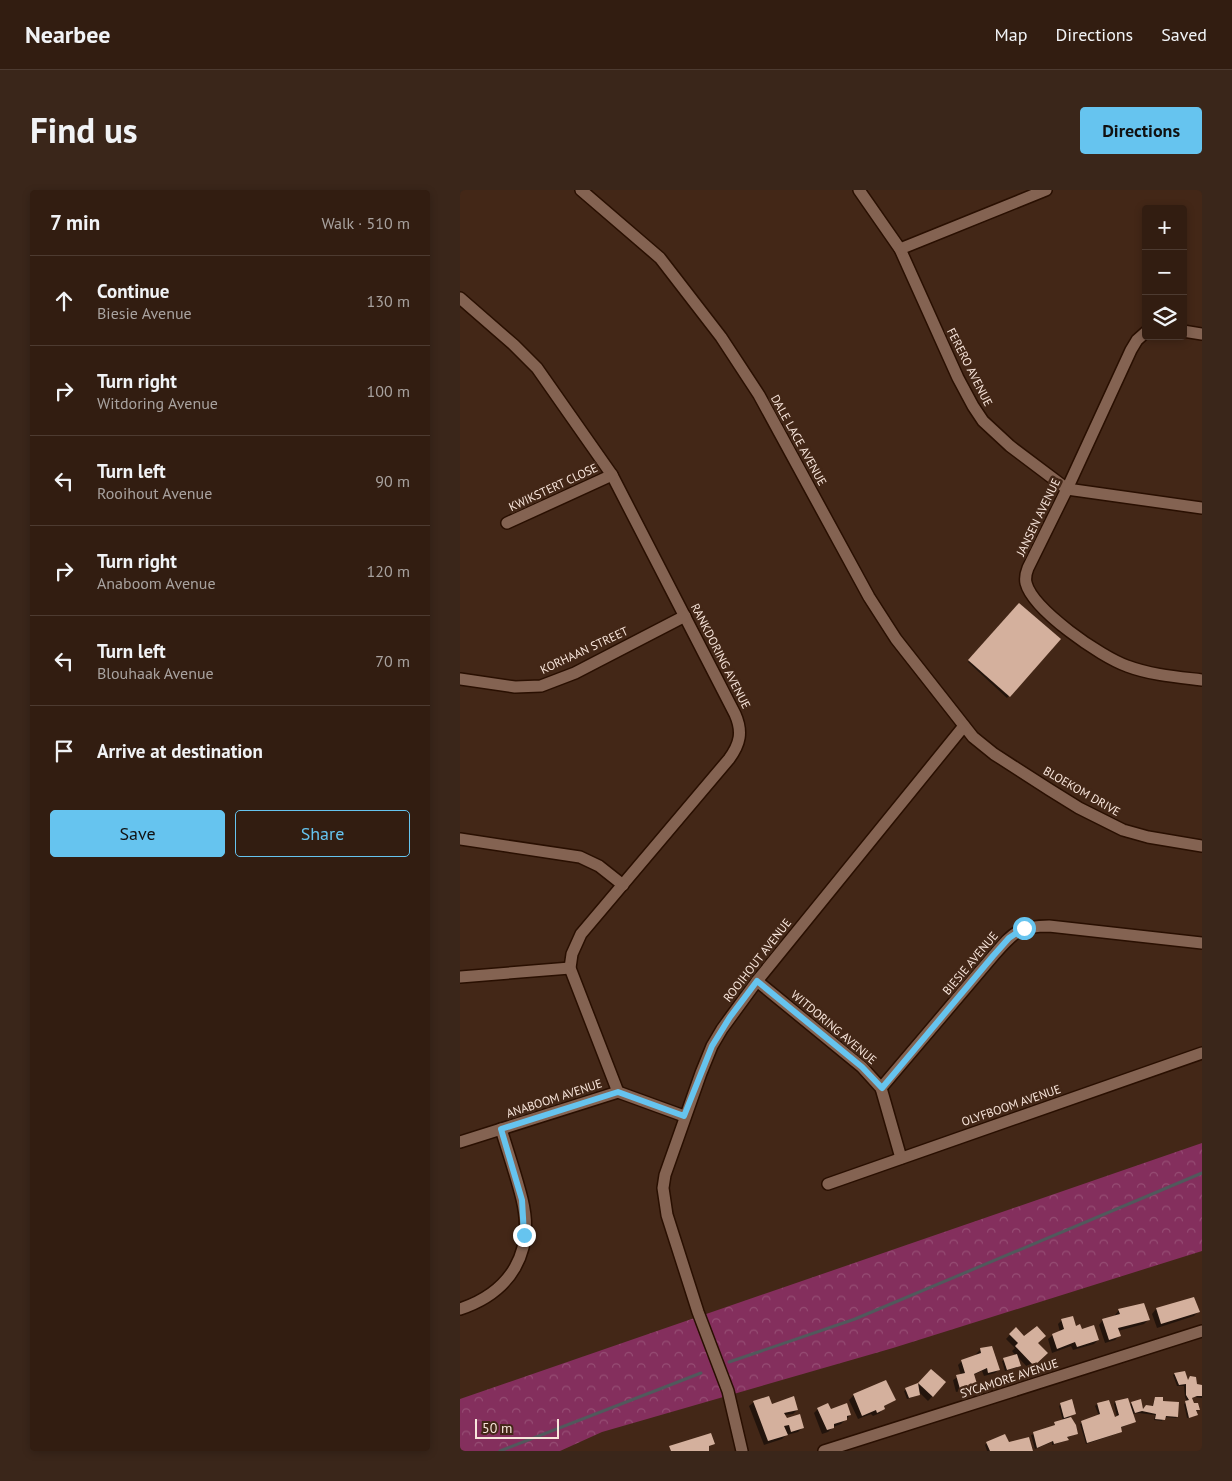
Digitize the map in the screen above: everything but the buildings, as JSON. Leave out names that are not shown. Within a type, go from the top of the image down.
[{"type":"street","name":"DALE LACE AVENUE","points":[[581,190],[660,258],[721,337],[759,396],[868,597],[896,639],[964,726]]},
{"type":"street","name":"FERERO AVENUE","points":[[859,190],[900,249],[958,378],[983,421],[1010,446],[1067,489],[1202,508]]},
{"type":"street","points":[[900,249],[1046,190]]},
{"type":"street","name":"RANKDORING AVENUE","points":[[460,298],[514,345],[537,368],[612,475],[736,714],[740,730],[740,737],[729,759],[581,934],[572,954],[570,968]]},
{"type":"street","points":[[1187,332],[1202,334]]},
{"type":"street","name":"JANSEN AVENUE","points":[[1142,336],[1131,350],[1067,489],[1025,574],[1026,582],[1034,597],[1070,633],[1120,663],[1149,672],[1202,680]]},
{"type":"street","name":"KWIKSTERT CLOSE","points":[[506,524],[612,475]]},
{"type":"street","name":"KORHAAN STREET","points":[[460,679],[515,687],[531,688],[541,686],[575,673],[685,616]]},
{"type":"street","name":"BLOEKOM DRIVE","points":[[964,726],[983,746],[1008,764],[1079,808],[1117,827],[1148,837],[1202,846]]},
{"type":"street","name":"ROOIHOUT AVENUE","points":[[742,1451],[728,1391],[698,1312],[667,1215],[663,1188],[665,1175],[684,1116],[712,1046],[730,1017],[757,981],[964,726]]},
{"type":"street","points":[[460,839],[580,857],[590,860],[623,885]]},
{"type":"street","name":"BIESIE AVENUE","points":[[882,1088],[993,956],[1009,938],[1024,928],[1049,926],[1202,943]]},
{"type":"street","points":[[460,977],[570,968],[618,1092]]},
{"type":"street","name":"WITDORING AVENUE","points":[[757,981],[862,1067],[882,1088],[901,1158]]},
{"type":"street","name":"OLYFBOOM AVENUE","points":[[828,1184],[1202,1053]]},
{"type":"street","name":"ANABOOM AVENUE","points":[[460,1142],[618,1092],[684,1116]]},
{"type":"street","points":[[460,1309],[494,1293],[515,1268],[522,1252],[524,1235],[522,1200],[501,1129]]},
{"type":"street","name":"SYCAMORE AVENUE","points":[[824,1451],[1202,1331]]},
{"type":"green space","points":[[1202,1143],[1202,1251],[893,1348],[602,1432],[560,1451],[460,1451],[460,1399]]},
{"type":"waterway","points":[[729,1362],[855,1319],[1202,1173]]},
{"type":"waterway","points":[[500,1451],[701,1373]]},
{"type":"route","points":[[524,1235],[522,1200],[501,1129],[618,1092],[684,1116],[712,1046],[730,1017],[757,981],[862,1067],[882,1088],[993,956],[1009,938],[1024,928]]}]
